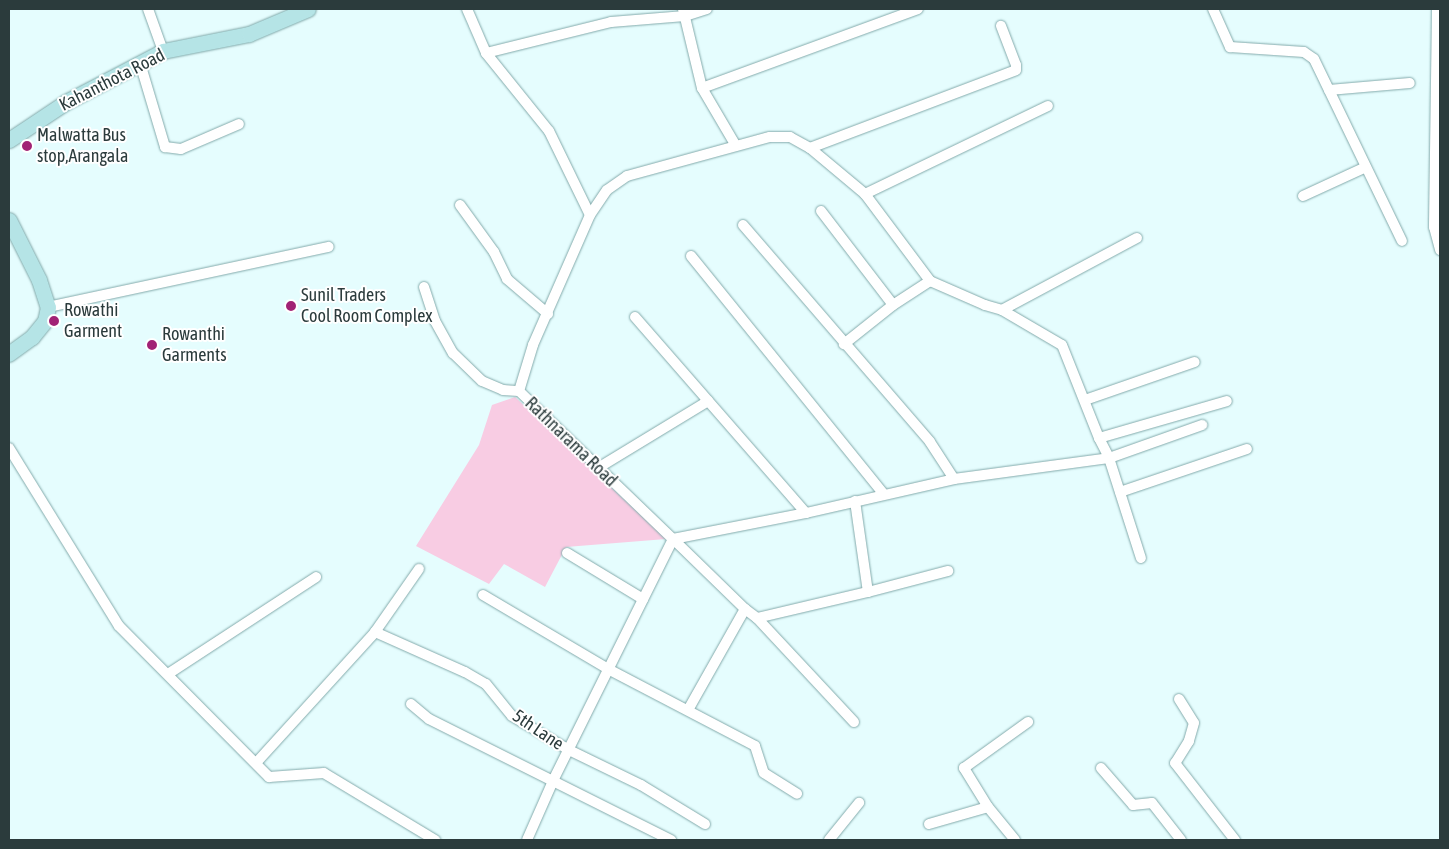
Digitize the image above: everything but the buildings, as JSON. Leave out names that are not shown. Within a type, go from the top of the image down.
[{"type":"main road","name":"Kahanthota Road","points":[[9,140],[66,102],[162,51],[248,34],[308,9]]},
{"type":"main road","points":[[9,220],[40,280],[48,307],[45,320],[32,337],[9,354]]},
{"type":"street","points":[[148,9],[162,51]]},
{"type":"street","points":[[468,9],[486,53],[549,131],[590,215]]},
{"type":"street","points":[[486,53],[611,22],[707,9]]},
{"type":"street","points":[[702,88],[918,9]]},
{"type":"street","points":[[1213,9],[1230,47],[1304,52],[1314,59],[1402,242]]},
{"type":"street","points":[[1437,9],[1434,227],[1440,250]]},
{"type":"street","points":[[684,12],[702,88],[736,146]]},
{"type":"street","points":[[810,148],[1016,70],[1016,65],[1001,26]]},
{"type":"street","points":[[140,63],[165,146],[181,150],[239,124]]},
{"type":"street","points":[[1329,90],[1410,83]]},
{"type":"street","points":[[865,194],[1048,106]]},
{"type":"street","name":"Rathnarama Road","points":[[854,722],[757,618],[745,609],[519,392],[533,345],[590,215],[607,190],[627,176],[736,146],[770,137],[790,137],[810,148],[865,194],[930,281]]},
{"type":"street","points":[[1303,196],[1366,167]]},
{"type":"street","points":[[460,205],[494,252],[507,279],[548,314]]},
{"type":"street","points":[[821,211],[893,305]]},
{"type":"street","points":[[743,225],[930,442],[954,479]]},
{"type":"street","points":[[1002,310],[1137,238]]},
{"type":"street","points":[[48,307],[329,247]]},
{"type":"street","points":[[691,256],[884,494]]},
{"type":"street","points":[[844,344],[893,305],[930,281],[1002,310],[1062,344],[1099,438],[1109,458],[1141,558]]},
{"type":"street","points":[[424,287],[435,321],[453,353],[482,381],[503,390],[519,392]]},
{"type":"street","points":[[636,317],[806,513]]},
{"type":"street","points":[[1085,400],[1195,362]]},
{"type":"street","points":[[598,468],[708,400]]},
{"type":"street","points":[[1099,438],[1228,401]]},
{"type":"street","points":[[527,840],[553,780],[673,539],[806,513],[954,479],[1109,458],[1202,424]]},
{"type":"street","points":[[9,448],[119,626],[269,777],[324,772],[435,840]]},
{"type":"street","points":[[1120,492],[1247,449]]},
{"type":"street","points":[[856,501],[868,592]]},
{"type":"street","points":[[567,553],[643,599]]},
{"type":"street","points":[[256,763],[375,632],[419,569]]},
{"type":"street","points":[[757,618],[948,571]]},
{"type":"street","points":[[168,674],[316,577]]},
{"type":"street","points":[[483,594],[608,669],[755,746],[764,773],[797,794]]},
{"type":"street","points":[[688,710],[745,609]]},
{"type":"street","name":"5th Lane","points":[[375,632],[465,672],[486,684],[512,716],[569,750],[641,785],[705,824]]},
{"type":"street","points":[[1179,699],[1194,723],[1189,742],[1174,763],[1235,840]]},
{"type":"street","points":[[411,704],[429,718],[671,840]]},
{"type":"street","points":[[1015,840],[988,807],[964,768],[1028,722]]},
{"type":"street","points":[[1101,768],[1133,805],[1152,803],[1181,840]]},
{"type":"street","points":[[829,840],[859,803]]},
{"type":"street","points":[[929,824],[988,807]]},
{"type":"shaded area","points":[[515,397],[666,539],[566,547],[545,587],[504,564],[489,584],[416,546],[479,445],[492,405]]},
{"type":"place","name":"Malwatta Bus stop,Arangala","points":[[27,146]]},
{"type":"place","name":"Sunil Traders Cool Room Complex","points":[[291,306]]},
{"type":"place","name":"Rowathi Garment","points":[[54,321]]},
{"type":"place","name":"Rowanthi Garments","points":[[152,345]]}]
